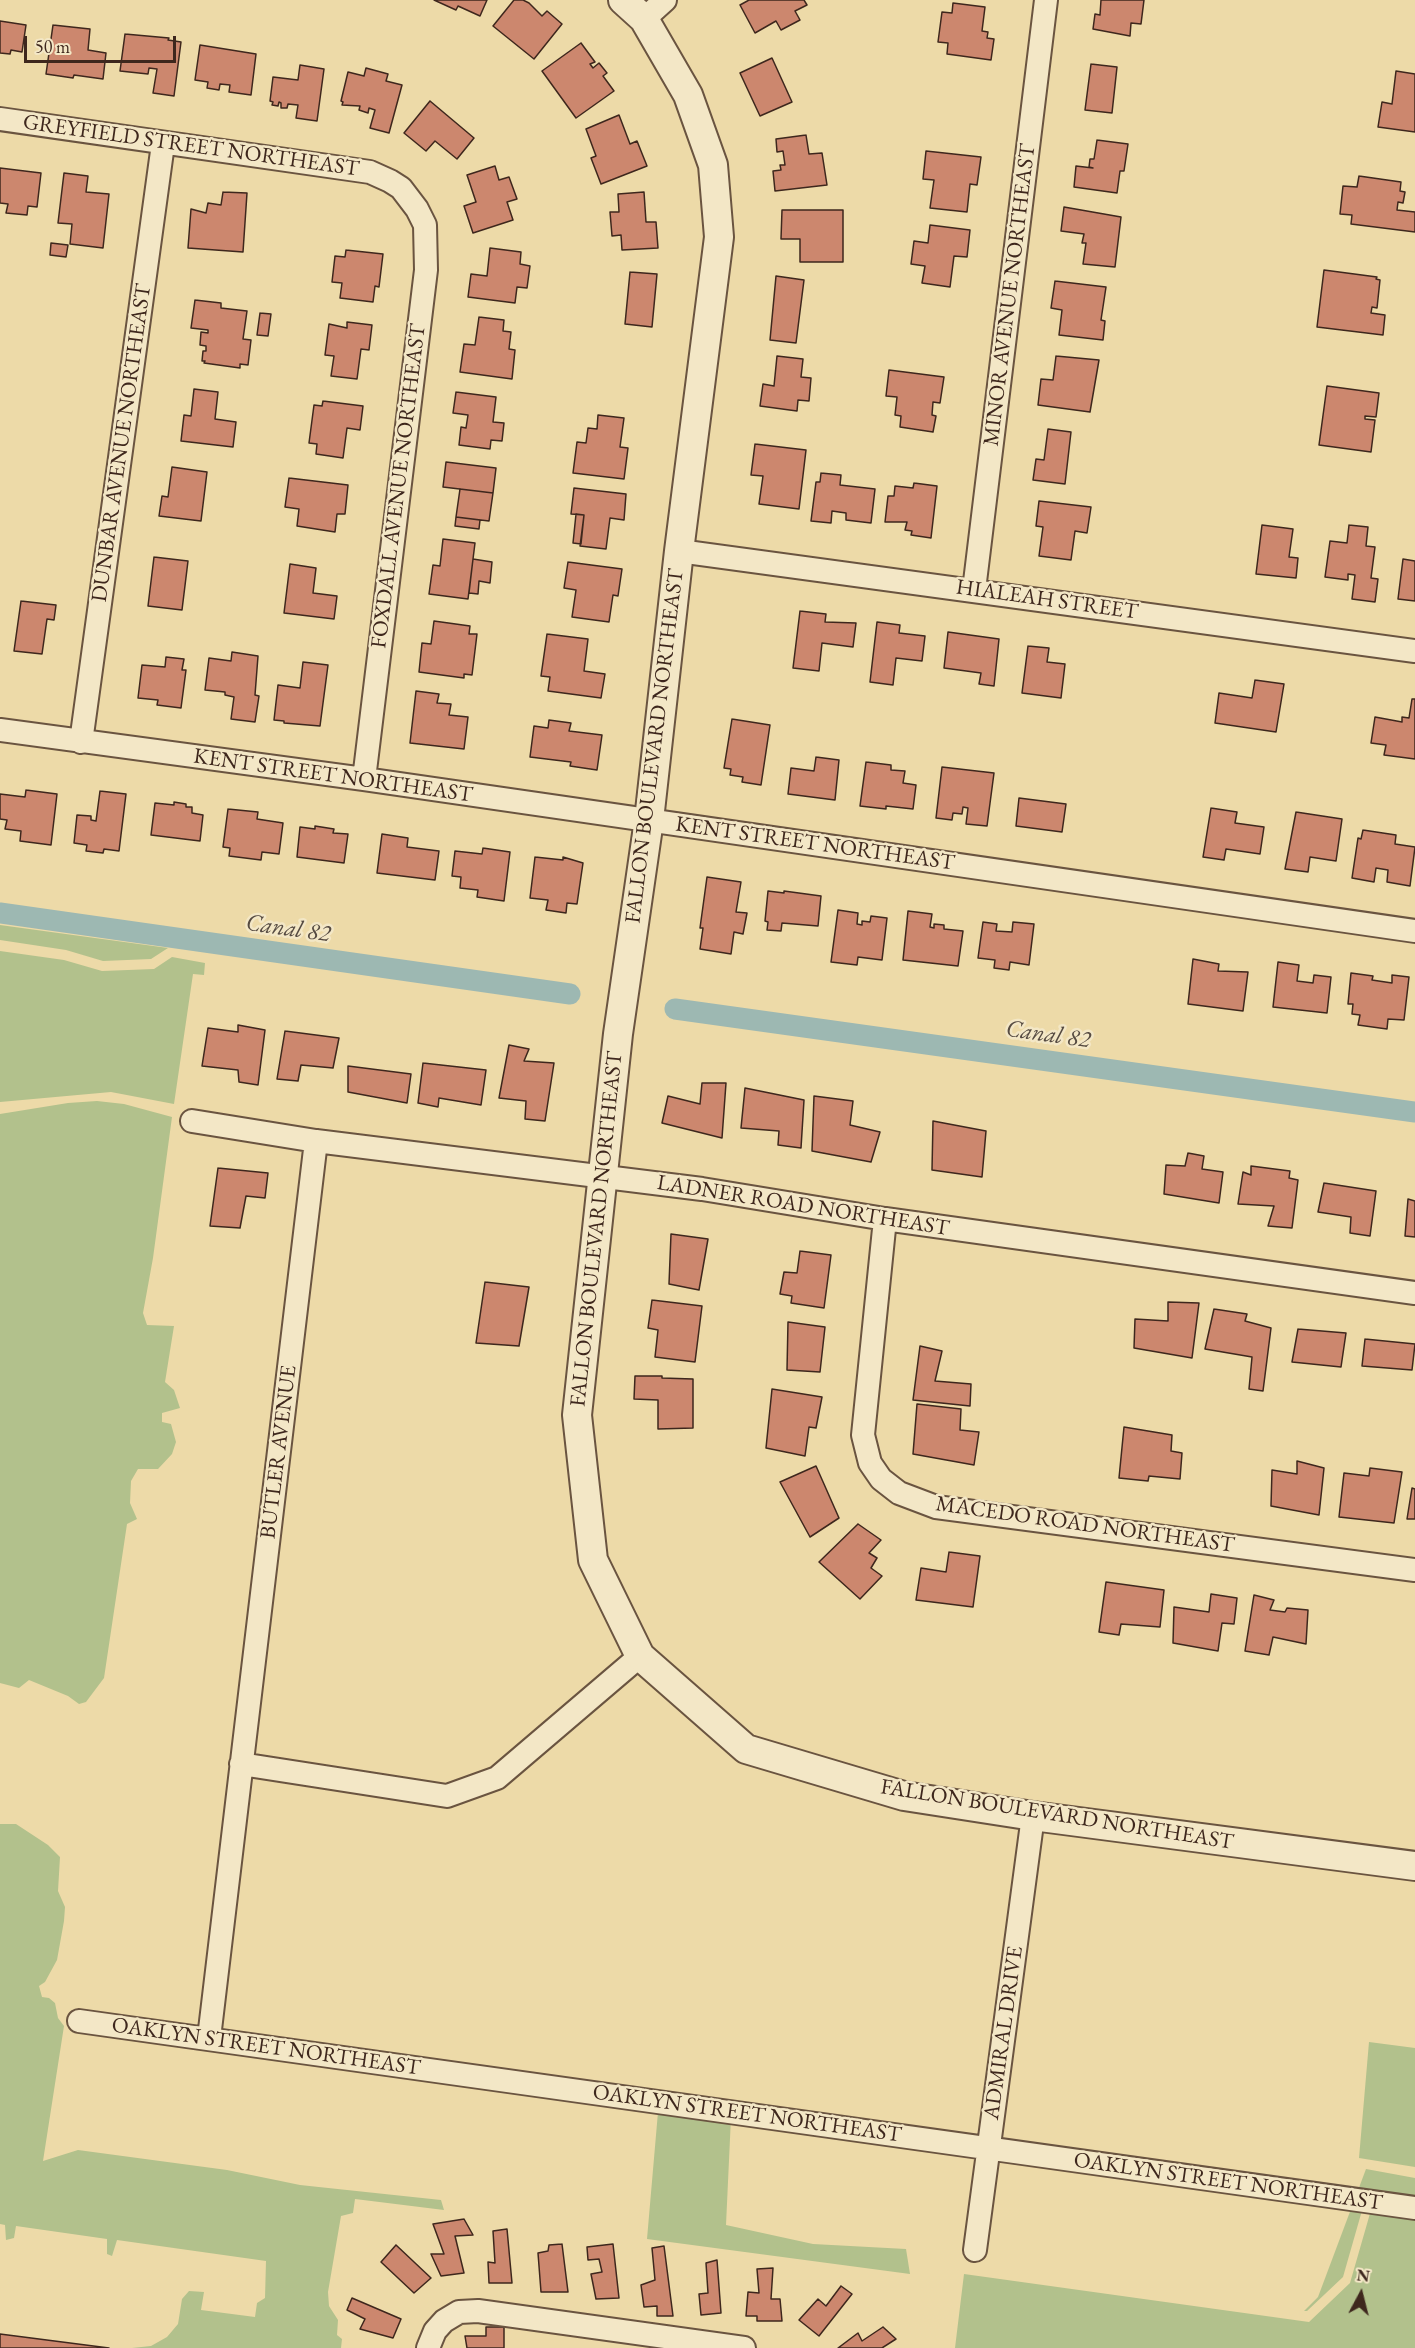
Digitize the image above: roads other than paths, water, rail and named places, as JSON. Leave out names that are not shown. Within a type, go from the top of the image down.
[{"type":"street","name":"FALLON BOULEVARD NORTHEAST","points":[[623,0],[644,19],[688,95],[713,165],[718,237],[679,551],[649,820],[624,991],[601,1176],[577,1414],[593,1560],[640,1656],[746,1749],[904,1796],[1033,1816],[1415,1866]]},
{"type":"street","points":[[644,19],[665,0]]},
{"type":"street","name":"MINOR AVENUE NORTHEAST","points":[[974,590],[1046,0]]},
{"type":"street","name":"GREYFIELD STREET NORTHEAST","points":[[0,119],[370,172],[401,188],[409,197]]},
{"type":"street","name":"DUNBAR AVENUE NORTHEAST","points":[[81,742],[163,144]]},
{"type":"street","name":"FOXDALL AVENUE NORTHEAST","points":[[364,779],[426,270],[425,225],[409,197]]},
{"type":"street","name":"HIALEAH STREET","points":[[679,551],[1415,651]]},
{"type":"street","name":"KENT STREET NORTHEAST","points":[[0,730],[364,779],[1415,931]]},
{"type":"street","name":"LADNER ROAD NORTHEAST","points":[[192,1121],[316,1141],[702,1189],[885,1219],[1415,1293]]},
{"type":"street","name":"BUTLER AVENUE","points":[[209,2038],[316,1141]]},
{"type":"street","name":"MACEDO ROAD NORTHEAST","points":[[885,1219],[863,1436],[870,1463],[881,1479],[899,1493],[936,1507],[1415,1570]]},
{"type":"street","points":[[241,1764],[447,1796],[497,1778],[640,1656]]},
{"type":"street","name":"ADMIRAL DRIVE","points":[[975,2250],[1033,1816]]},
{"type":"street","name":"OAKLYN STREET NORTHEAST","points":[[79,2020],[1415,2208]]},
{"type":"street","points":[[428,2348],[435,2331],[444,2321],[459,2312],[478,2311],[621,2340],[744,2348]]},
{"type":"waterway","name":"Canal 82","points":[[0,913],[570,994]]},
{"type":"waterway","name":"Canal 82","points":[[675,1009],[1415,1112]]}]
